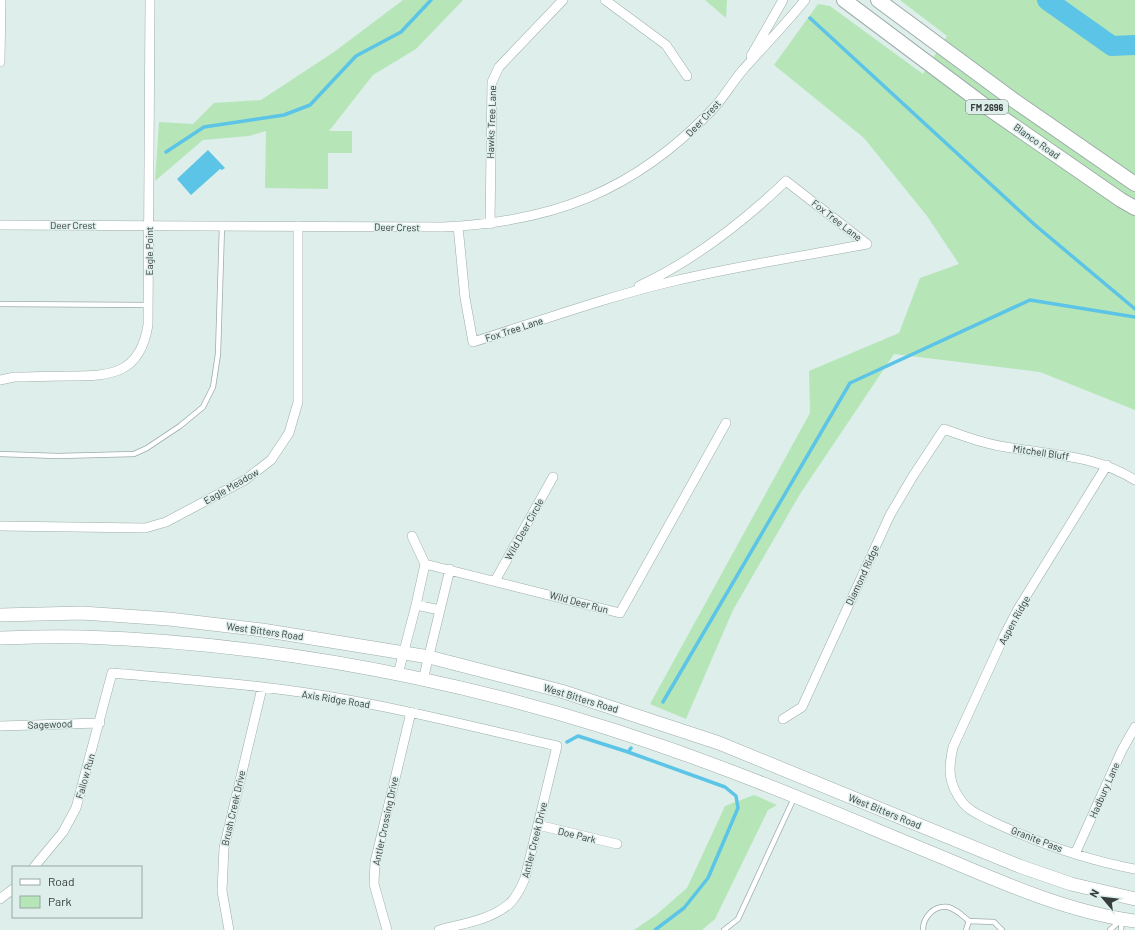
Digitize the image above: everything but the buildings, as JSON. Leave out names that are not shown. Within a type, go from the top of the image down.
[{"type":"main road","name":"Blanco Road","points":[[844,0],[988,108],[1135,208]]},
{"type":"main road","name":"Blanco Road","points":[[878,0],[1012,98],[1135,184]]},
{"type":"main road","name":"West Bitters Road","points":[[0,615],[82,613],[169,619],[270,632],[429,657],[561,691],[719,743],[1019,866],[1071,884],[1132,899]]},
{"type":"main road","name":"West Bitters Road","points":[[0,638],[81,636],[252,650],[398,674],[562,714],[633,736],[710,763],[995,879],[1045,898],[1126,923]]},
{"type":"main road","points":[[710,763],[719,743]]},
{"type":"main road","points":[[1126,923],[1132,899]]},
{"type":"street","points":[[0,0],[0,62]]},
{"type":"street","name":"Eagle Point","points":[[0,380],[14,377],[107,375],[127,367],[138,355],[146,341],[148,325],[150,0]]},
{"type":"street","name":"Hawks Tree Lane","points":[[490,224],[492,82],[499,67],[563,0]]},
{"type":"street","points":[[605,0],[666,45],[687,76]]},
{"type":"street","name":"Deer Crest","points":[[742,71],[783,0]]},
{"type":"street","name":"Deer Crest","points":[[0,225],[458,226],[518,220],[555,210],[590,197],[624,180],[656,160],[686,136],[713,110],[742,71],[805,0]]},
{"type":"street","name":"Fox Tree Lane","points":[[458,226],[465,298],[473,342],[620,296],[728,269],[867,244],[786,181],[751,214],[712,244],[671,269],[620,296]]},
{"type":"street","name":"Eagle Meadow","points":[[0,526],[145,528],[166,522],[245,480],[271,460],[289,434],[298,402],[298,226]]},
{"type":"street","name":"Wild Deer Run","points":[[425,564],[450,569],[620,613],[726,423]]},
{"type":"street","name":"Mitchell Bluff","points":[[944,429],[983,442],[1010,448],[1075,456],[1107,465],[1135,480]]},
{"type":"street","name":"Diamond Ridge","points":[[783,719],[802,707],[890,515],[913,476],[944,429]]},
{"type":"street","name":"Aspen Ridge","points":[[952,786],[949,765],[953,746],[1005,634],[1018,609],[1107,465]]},
{"type":"street","name":"Wild Deer Circle","points":[[495,581],[553,477]]},
{"type":"street","points":[[398,674],[425,564],[412,536]]},
{"type":"street","points":[[423,680],[450,569]]},
{"type":"street","points":[[416,604],[440,610]]},
{"type":"street","name":"Axis Ridge Road","points":[[112,672],[224,683],[319,695],[411,712],[557,746]]},
{"type":"street","name":"Fallow Run","points":[[35,866],[63,832],[73,814],[82,790],[112,672]]},
{"type":"street","name":"Brush Creek Drive","points":[[229,930],[222,892],[224,848],[262,688]]},
{"type":"street","name":"Antler Crossing Drive","points":[[387,930],[374,884],[375,862],[411,712]]},
{"type":"street","name":"Sagewood","points":[[0,726],[100,722]]},
{"type":"street","name":"Hadbury Lane","points":[[1075,854],[1122,750],[1135,727]]},
{"type":"street","name":"Antler Creek Drive","points":[[439,930],[490,915],[508,905],[519,892],[525,878],[557,746]]},
{"type":"street","name":"Granite Pass","points":[[952,786],[964,804],[977,814],[1021,834],[1075,854],[1114,865],[1135,869]]},
{"type":"street","name":"Doe Park","points":[[538,825],[617,844]]},
{"type":"street","points":[[0,899],[12,890]]},
{"type":"lane","points":[[0,454],[58,456],[134,454],[174,430],[203,407],[213,387],[218,354],[222,284],[222,225]]},
{"type":"lane","points":[[0,304],[148,305]]},
{"type":"lane","points":[[724,930],[738,919],[795,797]]},
{"type":"lane","points":[[923,930],[928,914],[941,907],[955,910],[969,921],[994,922],[1002,930]]},
{"type":"lane","points":[[966,930],[969,921]]},
{"type":"lane","points":[[1110,930],[1126,923]]},
{"type":"green space","points":[[403,0],[463,0],[416,49],[373,75],[329,131],[352,131],[352,153],[328,153],[328,189],[265,188],[266,131],[249,136],[203,140],[155,181],[159,122],[193,124],[214,103],[261,100],[334,52]]},
{"type":"green space","points":[[705,0],[727,0],[726,18]]},
{"type":"green space","points":[[900,0],[1135,0],[1135,410],[1040,372],[894,354],[800,494],[733,610],[686,719],[650,704],[810,413],[809,371],[899,333],[920,278],[959,264],[927,216],[864,138],[774,65],[818,4],[830,6],[923,74],[947,36]]},
{"type":"green space","points":[[754,795],[777,805],[768,810],[715,919],[702,930],[634,930],[656,915],[687,888],[725,806]]},
{"type":"water","points":[[208,150],[225,168],[222,170],[220,169],[191,195],[177,179]]},
{"type":"waterway","points":[[166,152],[204,127],[284,115],[310,105],[356,56],[401,32],[431,0]]},
{"type":"waterway","points":[[1047,0],[1112,46],[1135,45]]},
{"type":"waterway","points":[[810,18],[1035,225],[1135,309]]},
{"type":"waterway","points":[[663,702],[850,383],[1030,300],[1135,317]]},
{"type":"waterway","points":[[567,742],[578,736],[628,752]]},
{"type":"waterway","points":[[631,748],[628,752],[725,787],[736,796],[738,808],[708,878],[684,908],[655,930]]}]
